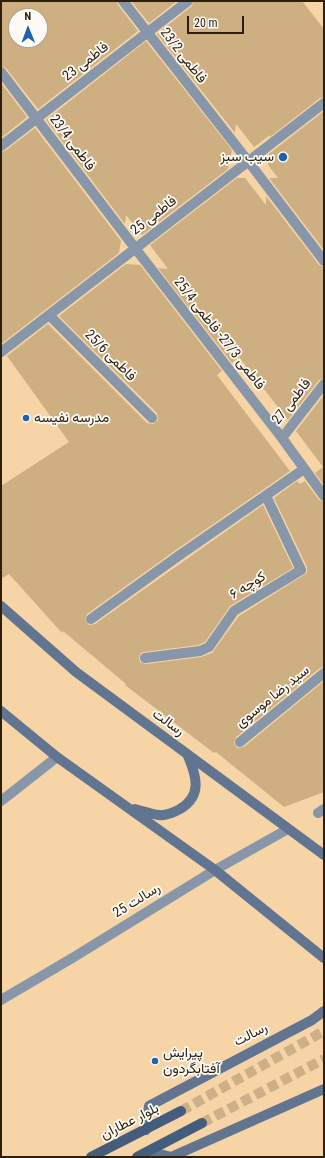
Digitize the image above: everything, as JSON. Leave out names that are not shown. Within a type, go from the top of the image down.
[{"type":"main road","name":"بلوار عطاران","points":[[91,1157],[181,1111]]},
{"type":"main road","points":[[137,1157],[151,1154],[202,1123]]},
{"type":"street","name":"فاطمی 23/2","points":[[123,1],[248,161],[324,262]]},
{"type":"street","name":"فاطمی 23","points":[[1,146],[188,1]]},
{"type":"street","name":"فاطمی 23/4","points":[[1,72],[135,248]]},
{"type":"street","name":"فاطمی 25","points":[[1,352],[324,103]]},
{"type":"street","name":"فاطمی 27/3- فاطمی 25/4","points":[[135,248],[282,438],[324,496]]},
{"type":"street","name":"فاطمی 25/6","points":[[49,315],[152,418]]},
{"type":"street","name":"فاطمی 27","points":[[282,438],[324,384]]},
{"type":"street","points":[[91,619],[304,469]]},
{"type":"street","name":"کوچه ۶","points":[[145,658],[200,652],[209,647],[234,611],[301,570],[266,496]]},
{"type":"street","name":"رسالت","points":[[1,606],[76,672],[324,855]]},
{"type":"street","name":"سید رضا موسوی","points":[[240,742],[324,673]]},
{"type":"street","points":[[1,711],[58,757],[215,870],[324,958]]},
{"type":"street","points":[[130,808],[161,815],[176,812],[189,804],[197,788],[194,771],[186,753]]},
{"type":"street","points":[[1,801],[58,757]]},
{"type":"street","name":"رسالت 25","points":[[1,1000],[215,870],[288,829]]},
{"type":"street","name":"رسالت","points":[[146,1130],[149,1106],[312,1020],[324,1011]]},
{"type":"street","points":[[151,1154],[171,1157],[324,1089]]},
{"type":"building","points":[[1,1],[117,1],[118,5],[138,31],[38,109],[6,68],[1,66]]},
{"type":"building","points":[[131,1],[177,1],[149,23]]},
{"type":"building","points":[[194,1],[302,1],[324,29],[324,97],[320,98],[270,137],[270,135],[254,147],[236,124],[235,133],[157,34],[192,6]]},
{"type":"building","points":[[146,41],[232,150],[228,169],[142,235],[126,215],[125,224],[46,120]]},
{"type":"building","points":[[1,83],[27,117],[1,138]]},
{"type":"building","points":[[324,111],[324,250],[269,178],[278,178],[268,165],[269,154]]},
{"type":"building","points":[[35,128],[121,241],[119,253],[1,344],[1,152],[5,151]]},
{"type":"building","points":[[237,178],[245,178],[266,205],[266,196],[319,265],[324,267],[324,378],[319,380],[288,420],[239,357],[232,363],[158,268],[168,269],[150,245]]},
{"type":"building","points":[[126,264],[140,265],[222,371],[217,375],[290,471],[87,614],[85,620],[89,625],[95,624],[263,505],[293,568],[230,606],[205,642],[198,645],[144,652],[141,653],[139,658],[140,662],[146,664],[201,657],[212,653],[239,616],[307,573],[307,567],[274,498],[297,481],[300,484],[305,481],[319,500],[324,502],[324,667],[320,668],[236,737],[234,743],[237,748],[244,747],[324,681],[324,792],[284,807],[216,752],[214,753],[125,685],[126,684],[63,631],[62,633],[9,574],[1,579],[1,486],[69,442],[7,356],[48,324],[147,423],[153,424],[158,420],[157,413],[59,316]]},
{"type":"building","points":[[324,395],[324,485],[315,473],[323,467],[296,431]]},
{"type":"tunnel","points":[[181,1111],[324,1031]]},
{"type":"tunnel","points":[[202,1123],[324,1059]]},
{"type":"place","name":"سیب سبز","points":[[283,157]]},
{"type":"place","name":"مدرسه نفیسه","points":[[26,418]]},
{"type":"place","name":"پیرایش آفتابگردون","points":[[155,1061]]}]
